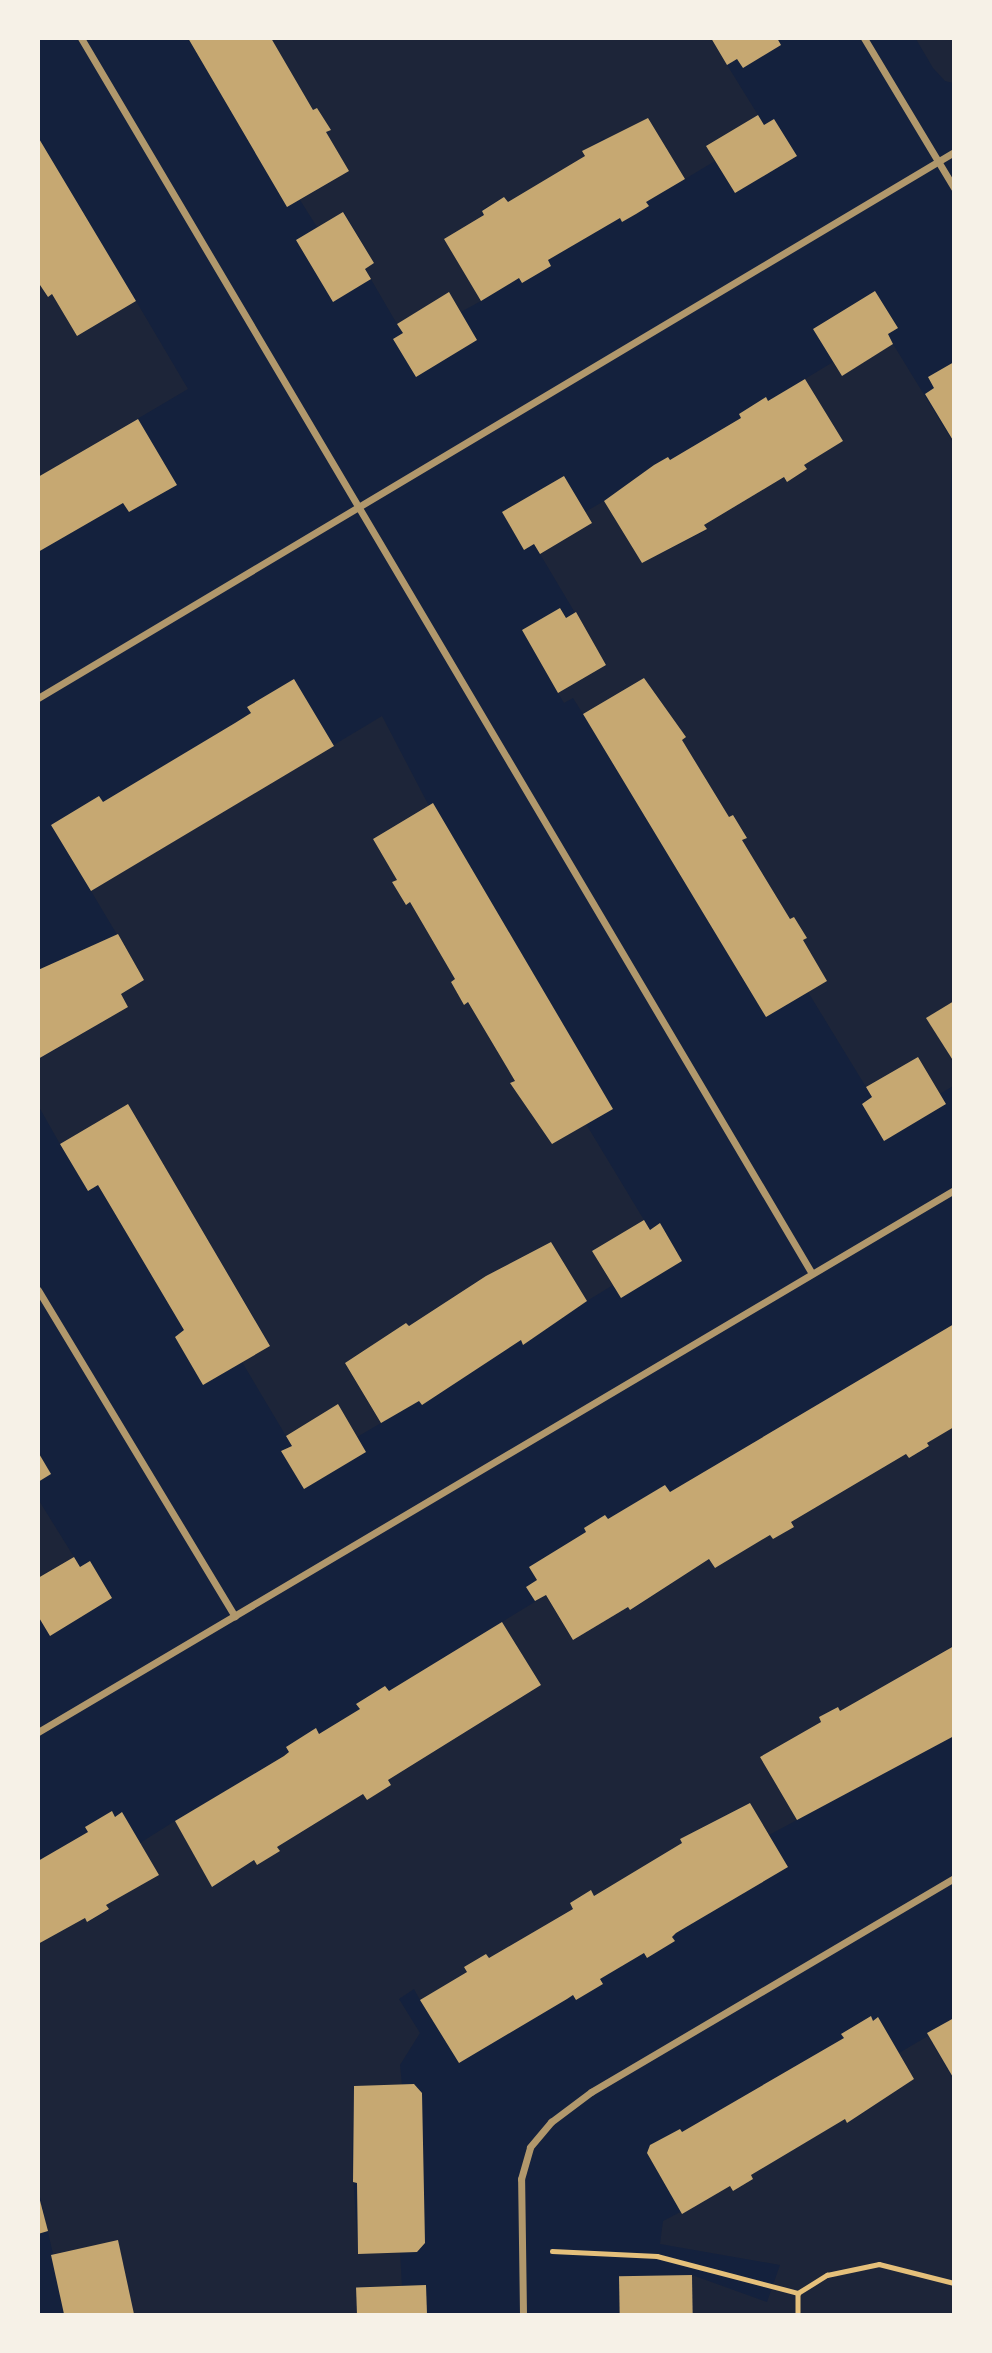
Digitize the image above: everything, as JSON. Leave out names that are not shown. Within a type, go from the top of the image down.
[{"type":"street","points":[[81,38],[811,1272]]},
{"type":"street","points":[[864,38],[954,188]]},
{"type":"street","points":[[38,698],[954,152]]},
{"type":"street","points":[[38,1732],[811,1272],[954,1191]]},
{"type":"street","points":[[38,1290],[235,1616]]},
{"type":"street","points":[[523,2315],[521,2179],[530,2147],[551,2122],[591,2092],[954,1878]]},
{"type":"path","points":[[521,2251],[657,2256],[774,2283],[798,2293]]},
{"type":"path","points":[[798,2293],[827,2275],[879,2264],[954,2283]]},
{"type":"path","points":[[798,2293],[798,2315]]},
{"type":"shaded area","points":[[271,39],[711,39],[758,115],[707,147],[715,161],[685,179],[648,118],[607,142],[604,138],[583,151],[585,156],[508,202],[504,197],[482,210],[481,301],[461,312],[449,293],[397,324],[365,269],[374,263],[344,212],[317,227],[300,200],[349,171],[326,132],[330,129],[317,108],[313,110]]},
{"type":"shaded area","points":[[916,39],[953,39],[953,83],[945,81],[933,68]]},
{"type":"shaded area","points":[[38,282],[47,297],[52,294],[77,336],[136,301],[188,389],[39,477]]},
{"type":"shaded area","points":[[893,344],[953,442],[950,497],[954,1001],[927,1018],[953,1062],[953,1086],[940,1094],[918,1057],[866,1087],[808,992],[803,940],[807,938],[794,917],[790,919],[742,840],[747,837],[733,815],[729,817],[682,740],[685,736],[644,678],[583,714],[573,698],[564,703],[558,693],[606,665],[540,554],[592,523],[585,512],[604,501],[642,563],[707,530],[704,525],[784,477],[788,481],[807,469],[804,465],[843,441],[805,379],[833,362],[842,375]]},
{"type":"shaded area","points":[[382,716],[429,806],[373,839],[397,880],[392,882],[405,904],[410,902],[455,979],[451,982],[464,1004],[468,1002],[515,1081],[511,1084],[552,1144],[586,1124],[644,1220],[592,1251],[613,1285],[587,1301],[551,1242],[486,1276],[409,1326],[406,1323],[346,1364],[381,1423],[357,1437],[338,1404],[286,1436],[242,1362],[270,1345],[128,1105],[60,1144],[39,1107],[39,1059],[128,1007],[121,994],[144,980],[91,891]]},
{"type":"shaded area","points":[[953,1427],[953,1646],[840,1711],[837,1707],[819,1717],[821,1722],[760,1757],[797,1820],[769,1835],[749,1803],[680,1839],[682,1843],[594,1896],[591,1891],[570,1903],[573,1909],[489,1958],[486,1954],[465,1967],[467,1972],[420,2000],[414,1989],[399,1999],[420,2033],[400,2065],[402,2085],[354,2086],[352,2157],[358,2254],[400,2252],[402,2286],[356,2287],[357,2314],[134,2314],[118,2241],[53,2254],[38,2188],[38,1944],[85,1918],[88,1922],[109,1910],[106,1905],[159,1875],[140,1843],[175,1821],[213,1887],[254,1860],[257,1865],[279,1850],[277,1847],[363,1794],[367,1799],[391,1785],[388,1780],[541,1685],[502,1622],[546,1595],[573,1640],[628,1607],[631,1610],[709,1559],[715,1568],[770,1535],[773,1539],[793,1527],[791,1522],[906,1454],[909,1458],[929,1447],[927,1443]]},
{"type":"shaded area","points":[[38,1499],[74,1557],[38,1578]]},
{"type":"shaded area","points":[[928,2036],[953,2079],[953,2314],[693,2314],[692,2275],[767,2302],[780,2265],[660,2244],[663,2221],[730,2186],[733,2191],[753,2179],[751,2175],[845,2119],[848,2123],[914,2079],[899,2053]]},
{"type":"building","points":[[188,38],[271,38],[313,110],[317,108],[331,130],[326,132],[349,171],[287,207]]},
{"type":"building","points":[[711,38],[777,38],[781,45],[743,68],[737,59],[727,65]]},
{"type":"building","points":[[758,115],[764,125],[774,119],[797,156],[735,193],[706,146]]},
{"type":"building","points":[[648,118],[685,179],[646,202],[649,206],[636,214],[622,222],[620,218],[548,260],[551,266],[522,283],[519,278],[481,301],[444,239],[484,215],[482,211],[504,197],[508,202],[585,156],[582,151]]},
{"type":"building","points":[[38,137],[136,301],[77,336],[52,294],[48,297],[38,282]]},
{"type":"building","points":[[343,212],[374,263],[365,269],[371,279],[333,302],[296,240]]},
{"type":"building","points":[[875,291],[898,328],[888,334],[893,344],[842,376],[813,329]]},
{"type":"building","points":[[449,292],[477,340],[416,377],[393,339],[403,333],[397,324]]},
{"type":"building","points":[[954,362],[954,442],[925,394],[934,388],[928,377]]},
{"type":"building","points":[[805,379],[843,441],[804,465],[807,469],[787,482],[784,477],[704,525],[707,529],[642,563],[604,501],[654,465],[668,457],[670,460],[741,418],[739,414],[766,397],[768,401]]},
{"type":"building","points":[[138,419],[177,485],[129,512],[123,503],[38,552],[38,477]]},
{"type":"building","points":[[564,476],[592,523],[540,554],[534,544],[524,550],[502,512]]},
{"type":"building","points":[[560,608],[566,618],[576,612],[606,665],[558,693],[522,630]]},
{"type":"building","points":[[644,678],[686,737],[682,740],[729,817],[733,815],[747,838],[742,840],[790,919],[794,917],[807,938],[803,940],[827,981],[766,1017],[583,714]]},
{"type":"building","points":[[294,679],[334,746],[91,891],[51,825],[99,796],[103,802],[235,723],[251,713],[247,707]]},
{"type":"building","points":[[433,803],[613,1109],[552,1144],[510,1083],[515,1081],[468,1002],[464,1005],[451,982],[455,979],[410,902],[406,905],[392,882],[397,880],[373,839]]},
{"type":"building","points":[[118,934],[144,980],[121,994],[128,1007],[38,1059],[38,970]]},
{"type":"building","points":[[954,1001],[954,1062],[926,1018]]},
{"type":"building","points":[[918,1057],[946,1104],[884,1141],[862,1104],[872,1097],[866,1087]]},
{"type":"building","points":[[128,1104],[270,1346],[203,1385],[175,1337],[184,1330],[98,1185],[88,1191],[60,1144]]},
{"type":"building","points":[[644,1220],[650,1230],[660,1223],[682,1261],[621,1298],[592,1251]]},
{"type":"building","points":[[551,1242],[587,1301],[523,1345],[521,1340],[422,1405],[419,1401],[381,1423],[345,1363],[406,1323],[409,1326],[486,1276]]},
{"type":"building","points":[[954,1324],[954,1427],[927,1443],[929,1446],[909,1458],[906,1454],[791,1522],[794,1527],[773,1539],[770,1535],[715,1568],[709,1559],[630,1610],[628,1607],[573,1640],[546,1595],[535,1601],[526,1587],[537,1580],[529,1567],[586,1532],[584,1528],[605,1515],[608,1519],[665,1485],[670,1492]]},
{"type":"building","points":[[338,1404],[366,1452],[304,1489],[281,1451],[292,1446],[286,1436]]},
{"type":"building","points":[[38,1452],[51,1474],[38,1482]]},
{"type":"building","points":[[74,1557],[80,1567],[90,1561],[112,1598],[50,1636],[38,1616],[38,1578]]},
{"type":"building","points":[[502,1622],[541,1685],[388,1780],[391,1785],[367,1800],[363,1794],[277,1847],[280,1851],[257,1865],[254,1860],[212,1887],[175,1821],[284,1756],[289,1752],[286,1747],[316,1728],[319,1734],[360,1709],[356,1704],[385,1686],[389,1691]]},
{"type":"building","points":[[954,1646],[954,1736],[797,1820],[760,1757],[821,1722],[819,1717],[838,1707],[840,1711]]},
{"type":"building","points":[[750,1803],[788,1867],[676,1933],[672,1937],[675,1941],[647,1958],[644,1953],[600,1979],[603,1984],[576,2000],[573,1995],[459,2063],[420,2000],[467,1972],[464,1967],[486,1954],[489,1958],[573,1909],[570,1903],[591,1890],[594,1896],[682,1843],[680,1839]]},
{"type":"building","points":[[112,1811],[115,1817],[122,1812],[159,1875],[106,1905],[109,1909],[87,1922],[85,1918],[38,1944],[38,1861],[88,1832],[85,1827]]},
{"type":"building","points":[[871,2016],[873,2021],[878,2017],[914,2079],[847,2123],[845,2119],[751,2175],[753,2179],[733,2191],[730,2186],[682,2214],[647,2153],[650,2145],[680,2129],[682,2132],[844,2038],[841,2034]]},
{"type":"building","points":[[954,2018],[954,2079],[927,2033]]},
{"type":"building","points":[[414,2084],[422,2093],[425,2243],[417,2252],[358,2254],[357,2183],[353,2182],[354,2086]]},
{"type":"building","points":[[38,2193],[48,2231],[38,2234]]},
{"type":"building","points":[[118,2240],[134,2314],[64,2314],[51,2255]]},
{"type":"building","points":[[692,2275],[693,2314],[620,2314],[619,2276]]},
{"type":"building","points":[[426,2285],[427,2314],[357,2314],[356,2287]]}]
